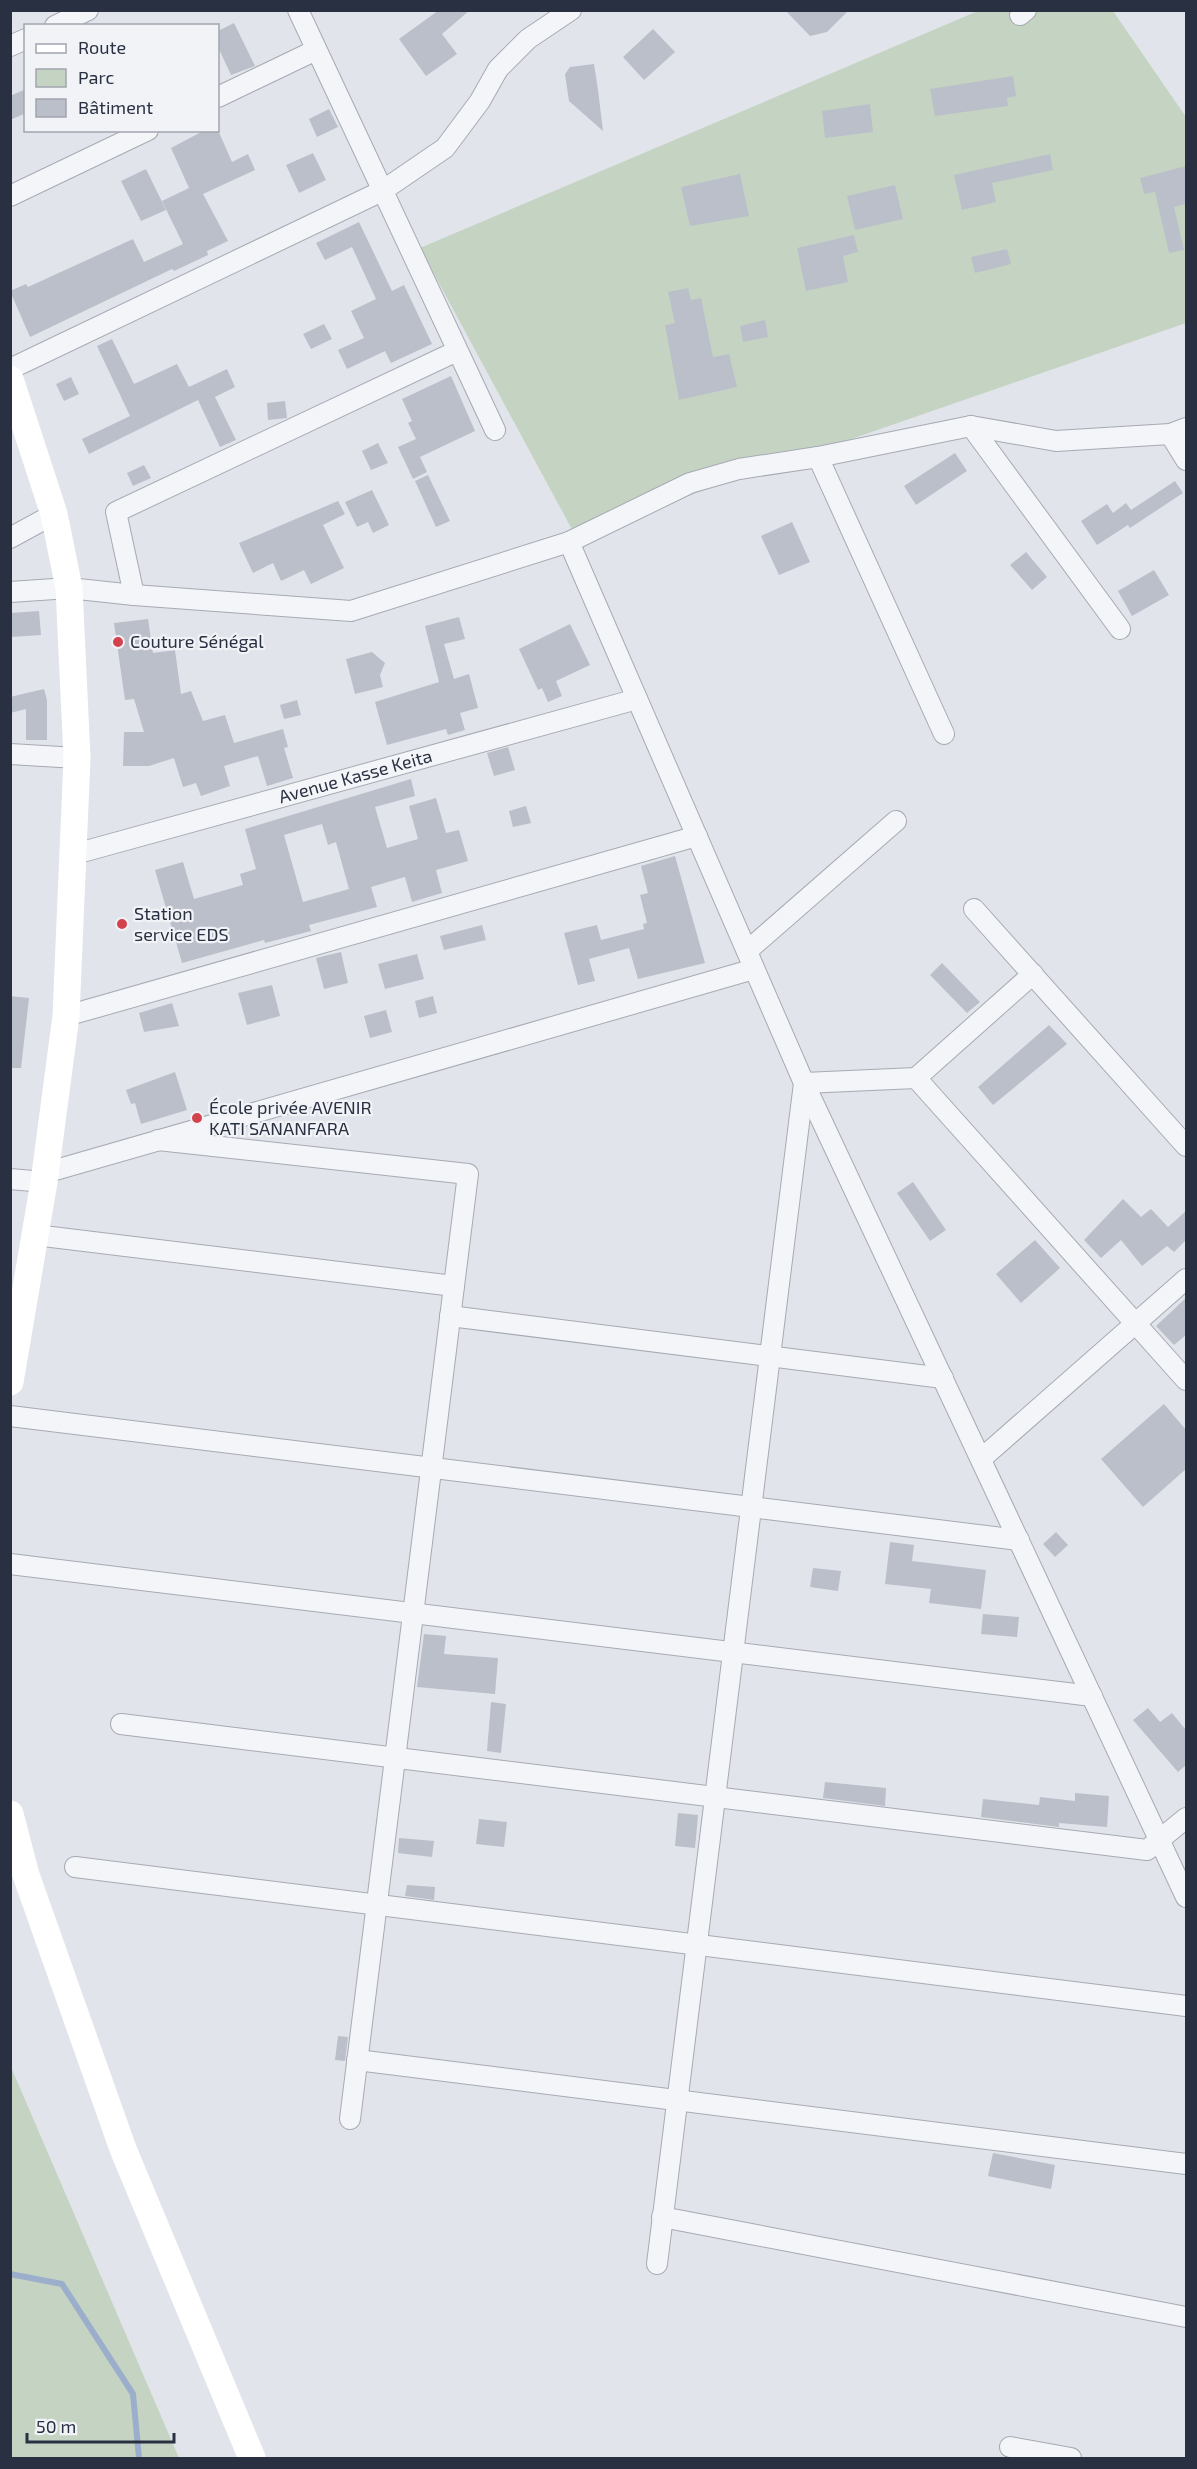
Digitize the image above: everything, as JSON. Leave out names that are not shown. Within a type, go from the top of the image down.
[{"type":"main road","points":[[10,379],[54,514],[69,588],[77,758],[75,854],[66,1016],[35,1235],[16,1313],[10,1382]]},
{"type":"main road","points":[[10,1814],[26,1875],[123,2149],[252,2458]]},
{"type":"street","points":[[59,24],[88,10]]},
{"type":"street","points":[[298,10],[495,430]]},
{"type":"street","points":[[10,369],[382,191],[445,147],[480,100],[498,69],[528,39],[571,10]]},
{"type":"street","points":[[10,46],[24,40]]},
{"type":"street","points":[[219,97],[316,50]]},
{"type":"street","points":[[10,196],[144,132]]},
{"type":"street","points":[[134,595],[116,512],[458,351]]},
{"type":"street","points":[[971,426],[1120,629]]},
{"type":"street","points":[[10,591],[69,588],[351,611],[569,542],[690,483],[739,469],[818,457],[971,426],[1056,441],[1178,431],[1186,460]]},
{"type":"street","points":[[818,457],[944,734]]},
{"type":"street","points":[[10,538],[54,514]]},
{"type":"street","points":[[569,542],[804,1083],[1186,1897]]},
{"type":"street","name":"Avenue Kasse Keita","points":[[75,854],[637,699]]},
{"type":"street","points":[[10,754],[77,758]]},
{"type":"street","points":[[10,1179],[44,1177],[158,1140],[751,960],[896,821]]},
{"type":"street","points":[[66,1016],[697,836]]},
{"type":"street","points":[[974,909],[1186,1146]]},
{"type":"street","points":[[804,1083],[916,1078],[1033,974]]},
{"type":"street","points":[[916,1078],[1186,1380]]},
{"type":"street","points":[[657,2264],[804,1083]]},
{"type":"street","points":[[158,1140],[468,1174],[350,2119]]},
{"type":"street","points":[[35,1235],[454,1286]]},
{"type":"street","points":[[981,1459],[1186,1279]]},
{"type":"street","points":[[450,1316],[943,1378]]},
{"type":"street","points":[[10,1416],[1019,1540]]},
{"type":"street","points":[[10,1564],[1092,1696]]},
{"type":"street","points":[[121,1724],[1147,1850],[1186,1818]]},
{"type":"street","points":[[75,1867],[697,1943],[1186,2006]]},
{"type":"street","points":[[357,2060],[1186,2164]]},
{"type":"street","points":[[662,2217],[1186,2317]]},
{"type":"street","points":[[1010,2447],[1071,2458]]},
{"type":"green space","points":[[978,11],[1113,11],[1186,117],[1186,323],[575,535],[420,248]]},
{"type":"green space","points":[[11,2067],[179,2458],[11,2458]]},
{"type":"building","points":[[439,10],[470,10],[442,34],[457,54],[426,76],[399,39]]},
{"type":"building","points":[[785,10],[849,10],[827,32],[810,36]]},
{"type":"building","points":[[234,23],[255,66],[231,75],[219,49],[219,30]]},
{"type":"building","points":[[653,29],[675,52],[644,80],[623,57]]},
{"type":"building","points":[[594,64],[603,131],[569,101],[565,74],[570,67]]},
{"type":"building","points":[[1013,76],[1016,96],[1007,98],[1008,106],[935,116],[930,89]]},
{"type":"building","points":[[24,90],[24,114],[10,120],[10,96]]},
{"type":"building","points":[[870,104],[873,132],[825,138],[822,111]]},
{"type":"building","points":[[329,109],[338,127],[317,137],[309,119]]},
{"type":"building","points":[[201,132],[219,132],[232,162],[248,154],[255,170],[203,194],[228,241],[207,251],[208,255],[174,271],[172,269],[30,337],[10,291],[26,284],[28,287],[133,239],[144,262],[183,244],[162,201],[189,188],[171,148]]},
{"type":"building","points":[[313,153],[326,180],[299,193],[286,165]]},
{"type":"building","points":[[1050,154],[1053,170],[992,183],[996,202],[962,210],[954,175]]},
{"type":"building","points":[[1186,166],[1186,204],[1174,207],[1184,250],[1169,253],[1155,192],[1144,194],[1140,178]]},
{"type":"building","points":[[146,169],[166,210],[141,221],[121,181]]},
{"type":"building","points":[[740,174],[749,216],[690,226],[681,187]]},
{"type":"building","points":[[895,185],[903,219],[855,230],[847,196]]},
{"type":"building","points":[[359,222],[392,291],[404,285],[432,344],[391,363],[385,351],[347,369],[338,350],[364,338],[351,311],[376,299],[352,247],[325,260],[316,243]]},
{"type":"building","points":[[854,235],[858,252],[843,256],[848,282],[806,291],[797,248]]},
{"type":"building","points":[[1007,249],[1011,264],[975,273],[971,257]]},
{"type":"building","points":[[688,288],[691,300],[701,298],[713,357],[729,354],[737,387],[679,400],[665,325],[675,323],[668,292]]},
{"type":"building","points":[[765,320],[768,337],[743,342],[740,326]]},
{"type":"building","points":[[324,324],[332,339],[311,349],[303,334]]},
{"type":"building","points":[[112,339],[134,384],[177,364],[189,387],[227,369],[235,387],[215,397],[236,440],[220,447],[198,400],[89,454],[82,439],[130,416],[97,346]]},
{"type":"building","points":[[451,376],[475,431],[420,457],[427,472],[413,479],[398,447],[416,439],[408,423],[412,421],[402,399]]},
{"type":"building","points":[[71,377],[79,394],[64,401],[56,384]]},
{"type":"building","points":[[285,401],[287,418],[268,420],[267,403]]},
{"type":"building","points":[[378,443],[388,463],[371,470],[362,451]]},
{"type":"building","points":[[955,453],[967,471],[916,505],[904,486]]},
{"type":"building","points":[[144,465],[151,478],[133,486],[127,473]]},
{"type":"building","points":[[428,475],[450,521],[436,527],[415,481]]},
{"type":"building","points":[[1175,481],[1183,493],[1130,528],[1128,525],[1097,545],[1081,521],[1107,504],[1113,513],[1126,503],[1131,510]]},
{"type":"building","points":[[372,490],[389,525],[373,533],[368,522],[357,527],[345,502]]},
{"type":"building","points":[[338,501],[345,514],[323,525],[344,568],[311,584],[304,570],[281,581],[273,563],[253,573],[239,543]]},
{"type":"building","points":[[792,522],[810,562],[779,575],[761,536]]},
{"type":"building","points":[[1026,552],[1047,577],[1032,590],[1010,565]]},
{"type":"building","points":[[1154,570],[1169,595],[1132,616],[1118,591]]},
{"type":"building","points":[[39,611],[41,635],[10,637],[10,613]]},
{"type":"building","points":[[459,617],[465,639],[444,644],[454,679],[469,674],[478,708],[460,713],[465,730],[448,735],[446,729],[387,745],[375,702],[439,682],[425,626]]},
{"type":"building","points":[[148,619],[153,653],[175,650],[181,694],[191,691],[203,721],[225,715],[234,743],[283,729],[288,747],[284,748],[293,778],[267,786],[258,756],[224,766],[230,786],[201,796],[196,783],[183,787],[174,758],[149,766],[123,766],[124,732],[144,732],[134,699],[125,700],[114,623]]},
{"type":"building","points":[[570,624],[590,665],[556,681],[562,696],[548,702],[542,688],[538,690],[519,649]]},
{"type":"building","points":[[372,652],[385,663],[380,675],[383,687],[355,694],[346,659]]},
{"type":"building","points":[[44,689],[47,700],[47,740],[26,740],[26,709],[10,713],[10,697]]},
{"type":"building","points":[[297,700],[301,715],[284,719],[280,705]]},
{"type":"building","points":[[508,747],[515,770],[494,776],[487,753]]},
{"type":"building","points":[[411,779],[415,796],[375,807],[387,848],[418,839],[409,806],[436,798],[446,833],[459,830],[468,861],[436,870],[442,893],[412,902],[405,877],[371,887],[377,907],[309,925],[311,931],[265,943],[264,940],[182,963],[155,870],[183,862],[194,899],[243,885],[240,874],[256,869],[245,829]],"holes":[[[322,824],[328,845],[336,842],[349,889],[303,902],[284,835]]]},
{"type":"building","points":[[526,806],[531,823],[513,827],[509,811]]},
{"type":"building","points":[[675,856],[705,963],[638,979],[629,948],[589,959],[595,981],[578,985],[564,933],[597,925],[601,940],[644,929],[643,924],[647,923],[640,895],[648,893],[641,866]]},
{"type":"building","points":[[482,925],[486,940],[444,950],[440,936]]},
{"type":"building","points":[[341,952],[348,983],[324,989],[316,958]]},
{"type":"building","points":[[417,954],[424,979],[385,989],[378,964]]},
{"type":"building","points":[[942,963],[980,1002],[967,1013],[930,975]]},
{"type":"building","points":[[272,985],[280,1016],[247,1025],[238,993]]},
{"type":"building","points":[[10,996],[29,998],[21,1068],[10,1068]]},
{"type":"building","points":[[433,996],[437,1013],[419,1018],[415,1001]]},
{"type":"building","points":[[172,1003],[179,1026],[144,1032],[139,1013]]},
{"type":"building","points":[[386,1010],[392,1032],[370,1038],[364,1016]]},
{"type":"building","points":[[1049,1025],[1067,1044],[993,1105],[978,1087]]},
{"type":"building","points":[[175,1072],[187,1110],[141,1124],[135,1103],[131,1104],[126,1090]]},
{"type":"building","points":[[913,1182],[946,1230],[930,1241],[897,1193]]},
{"type":"building","points":[[1123,1199],[1141,1217],[1151,1209],[1168,1227],[1186,1211],[1186,1240],[1174,1252],[1167,1246],[1142,1266],[1121,1240],[1101,1258],[1084,1240]]},
{"type":"building","points":[[1035,1240],[1060,1268],[1021,1303],[996,1274]]},
{"type":"building","points":[[1186,1298],[1186,1335],[1174,1345],[1156,1326]]},
{"type":"building","points":[[1164,1404],[1186,1430],[1186,1469],[1143,1507],[1101,1459]]},
{"type":"building","points":[[1056,1532],[1068,1545],[1055,1557],[1043,1544]]},
{"type":"building","points":[[890,1542],[914,1545],[912,1561],[986,1570],[981,1609],[929,1603],[931,1589],[885,1584]]},
{"type":"building","points":[[813,1568],[841,1571],[838,1591],[810,1587]]},
{"type":"building","points":[[983,1614],[1019,1617],[1017,1637],[981,1634]]},
{"type":"building","points":[[424,1634],[446,1636],[444,1654],[498,1658],[495,1694],[417,1687]]},
{"type":"building","points":[[491,1702],[506,1704],[501,1753],[487,1751]]},
{"type":"building","points":[[1148,1708],[1160,1722],[1172,1713],[1186,1730],[1186,1765],[1178,1772],[1133,1720]]},
{"type":"building","points":[[825,1782],[886,1788],[885,1806],[823,1798]]},
{"type":"building","points":[[1075,1793],[1109,1796],[1107,1827],[1059,1823],[1059,1827],[981,1817],[983,1799],[1039,1805],[1040,1797],[1075,1801]]},
{"type":"building","points":[[678,1813],[698,1815],[695,1848],[675,1846]]},
{"type":"building","points":[[479,1819],[507,1822],[504,1847],[476,1844]]},
{"type":"building","points":[[399,1838],[434,1841],[432,1857],[398,1853]]},
{"type":"building","points":[[407,1885],[435,1887],[434,1900],[405,1896]]},
{"type":"building","points":[[338,2036],[348,2037],[345,2061],[335,2060]]},
{"type":"building","points":[[993,2153],[1055,2165],[1051,2189],[988,2176]]},
{"type":"waterway","points":[[10,2274],[62,2284],[133,2394],[139,2458]]},
{"type":"place","name":"Couture Sénégal","points":[[118,642]]},
{"type":"place","name":"Station service EDS","points":[[122,924]]},
{"type":"place","name":"École privée AVENIR KATI SANANFARA","points":[[197,1118]]}]
